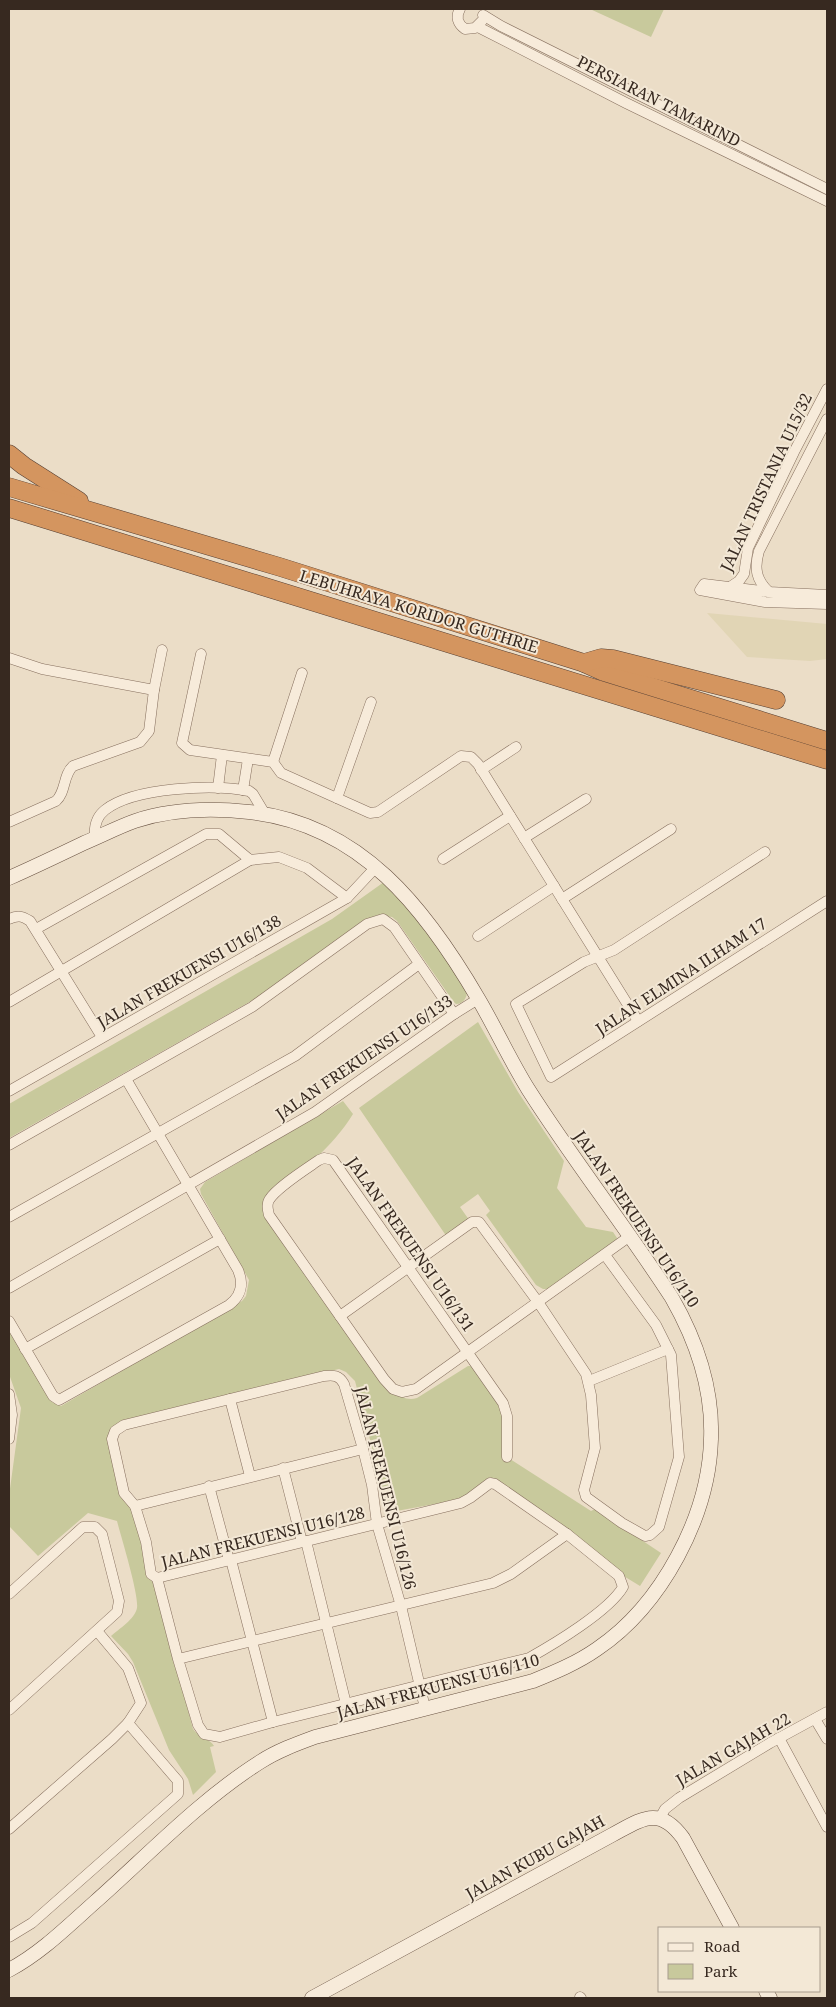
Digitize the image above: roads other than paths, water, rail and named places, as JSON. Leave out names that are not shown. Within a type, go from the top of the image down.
[{"type":"highway","points":[[9,454],[24,466],[98,513]]},
{"type":"highway","name":"LEBUHRAYA KORIDOR GUTHRIE","points":[[9,487],[280,567],[584,663],[604,672],[827,741]]},
{"type":"highway","name":"LEBUHRAYA KORIDOR GUTHRIE","points":[[13,509],[827,760]]},
{"type":"highway","points":[[584,663],[601,658],[612,659],[776,700]]},
{"type":"street","name":"PERSIARAN TAMARIND","points":[[460,9],[457,19],[462,26],[469,29],[478,26],[626,103],[827,201]]},
{"type":"street","name":"PERSIARAN TAMARIND","points":[[482,11],[501,26],[827,188]]},
{"type":"street","points":[[478,26],[481,23],[482,11]]},
{"type":"street","name":"JALAN TRISTANIA U15/32","points":[[730,587],[739,581],[744,574],[748,548],[827,388]]},
{"type":"street","name":"JALAN TRISTANIA U15/32","points":[[769,592],[760,582],[756,572],[759,550],[827,419]]},
{"type":"street","points":[[779,484],[791,489]]},
{"type":"street","points":[[827,595],[769,592],[704,584],[700,590],[765,602],[827,604]]},
{"type":"street","points":[[9,822],[56,802],[61,797],[69,770],[73,766],[140,742],[145,738],[149,732],[154,690],[162,650]]},
{"type":"street","points":[[201,654],[182,743],[190,750],[273,762],[281,773],[370,813],[378,812],[461,756],[471,757],[481,770],[638,1021]]},
{"type":"street","points":[[9,658],[42,669],[154,690]]},
{"type":"street","points":[[273,762],[302,673]]},
{"type":"street","points":[[338,798],[371,702]]},
{"type":"street","points":[[481,770],[516,747]]},
{"type":"street","points":[[218,788],[222,755]]},
{"type":"street","points":[[243,790],[248,759]]},
{"type":"street","points":[[95,838],[96,822],[104,811],[114,805],[149,794],[175,789],[203,787],[243,790],[253,794],[265,814]]},
{"type":"street","points":[[524,838],[586,799]]},
{"type":"street","name":"JALAN FREKUENSI U16/110","points":[[9,878],[136,820],[206,809],[265,814],[297,822],[322,832],[376,867],[400,888],[432,927],[478,999],[528,1088],[672,1298],[685,1322],[702,1366],[708,1401],[711,1437],[701,1498],[691,1528],[668,1574],[632,1619],[598,1649],[562,1670],[533,1681],[315,1737],[281,1750],[233,1780],[64,1930],[34,1954],[9,1970]]},
{"type":"street","points":[[443,859],[510,816]]},
{"type":"street","points":[[562,899],[671,829]]},
{"type":"street","points":[[36,929],[206,834],[219,834],[250,860]]},
{"type":"street","points":[[598,956],[614,950],[765,852]]},
{"type":"street","points":[[9,1002],[250,860],[279,858],[307,868],[347,898]]},
{"type":"street","name":"JALAN FREKUENSI U16/138","points":[[9,1091],[347,898],[376,867]]},
{"type":"street","points":[[478,936],[554,886]]},
{"type":"street","name":"JALAN ELMINA ILHAM 17","points":[[598,956],[584,962],[516,1004],[551,1077],[827,901]]},
{"type":"street","points":[[9,919],[22,916],[30,921],[102,1038]]},
{"type":"street","points":[[9,1145],[259,1002],[367,924],[377,920],[384,919],[394,927],[454,1014]]},
{"type":"street","points":[[9,1217],[295,1056],[419,964]]},
{"type":"street","name":"JALAN FREKUENSI U16/133","points":[[9,1288],[190,1186],[327,1104],[478,999]]},
{"type":"street","points":[[9,1321],[53,1396],[59,1400],[234,1301],[241,1289],[240,1276],[220,1239],[126,1079]]},
{"type":"street","name":"JALAN FREKUENSI U16/131","points":[[468,1351],[333,1160],[329,1158],[319,1160],[268,1201],[267,1210],[269,1215],[389,1385],[393,1389],[402,1392],[416,1389],[630,1236]]},
{"type":"street","points":[[340,1316],[472,1222],[477,1221],[538,1302],[583,1368],[589,1381],[594,1448],[584,1490],[586,1498],[622,1523],[642,1534],[650,1535],[660,1527],[680,1456],[672,1364],[668,1349],[656,1325],[605,1254]]},
{"type":"street","points":[[25,1349],[220,1239]]},
{"type":"street","points":[[589,1381],[668,1349]]},
{"type":"street","points":[[468,1351],[506,1409],[507,1457]]},
{"type":"street","name":"JALAN FREKUENSI U16/126","points":[[134,1506],[124,1493],[112,1439],[115,1431],[124,1425],[324,1376],[336,1376],[344,1384],[363,1449],[372,1485],[377,1524],[401,1606],[425,1708]]},
{"type":"street","points":[[9,1394],[12,1414],[9,1439]]},
{"type":"street","points":[[230,1399],[250,1476]]},
{"type":"street","points":[[134,1506],[363,1449]]},
{"type":"street","points":[[283,1468],[326,1623],[346,1704]]},
{"type":"street","name":"JALAN FREKUENSI U16/128","points":[[134,1506],[146,1542],[151,1574],[157,1578],[178,1659],[198,1725],[204,1734],[220,1737],[529,1658],[551,1646],[614,1601],[624,1587],[619,1576],[566,1534],[492,1483],[461,1502],[157,1578]]},
{"type":"street","points":[[209,1486],[273,1722]]},
{"type":"street","points":[[9,1594],[83,1527],[95,1527],[102,1534],[119,1601],[117,1612],[9,1710]]},
{"type":"street","points":[[178,1659],[493,1582],[511,1574],[566,1534]]},
{"type":"street","points":[[9,1829],[128,1723],[141,1703],[128,1668],[97,1631]]},
{"type":"street","name":"JALAN GAJAH 22","points":[[660,1818],[665,1809],[679,1798],[779,1738],[827,1712]]},
{"type":"street","points":[[815,1719],[827,1739]]},
{"type":"street","points":[[9,1937],[32,1923],[178,1794],[178,1782],[128,1723]]},
{"type":"street","points":[[779,1738],[827,1827]]},
{"type":"street","points":[[660,1818],[677,1829],[690,1848],[731,1927]]},
{"type":"street","name":"JALAN KUBU GAJAH","points":[[312,1998],[612,1834],[643,1820],[660,1818]]}]
